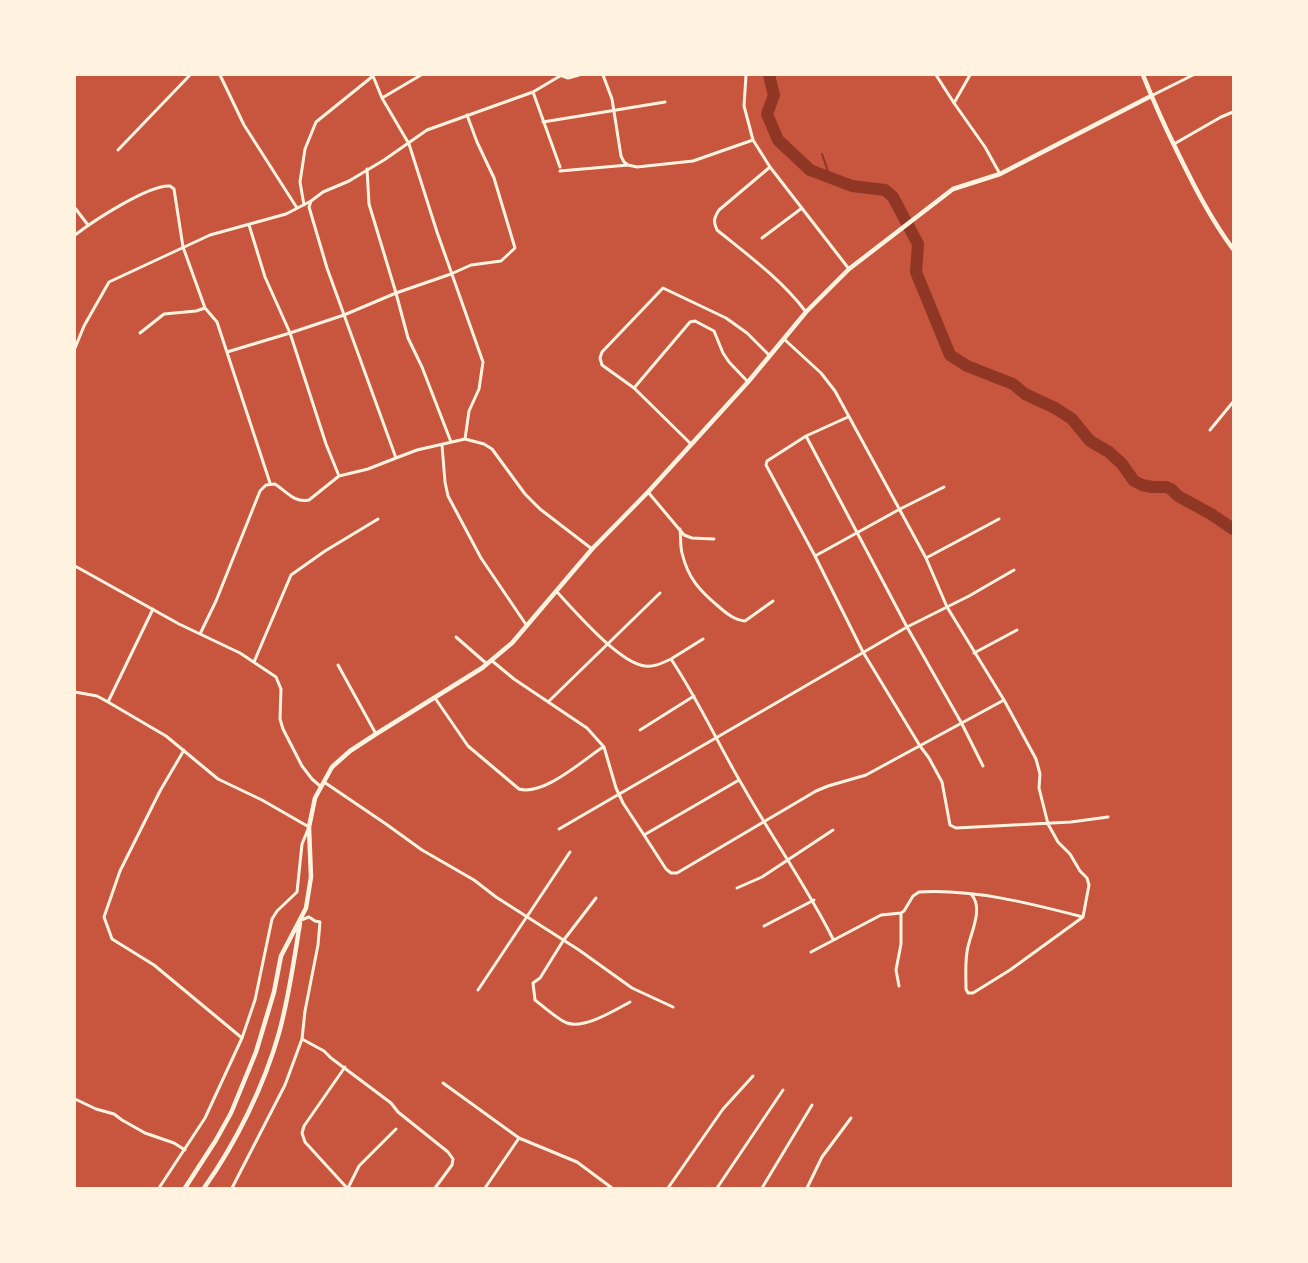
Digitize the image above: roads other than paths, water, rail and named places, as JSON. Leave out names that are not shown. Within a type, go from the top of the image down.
[{"type":"main road","points":[[1143,75],[1151,96],[1207,210],[1233,249]]},
{"type":"main road","points":[[185,1188],[231,1113],[256,1052],[274,992],[281,956],[306,908],[311,877],[309,827],[315,798],[320,786],[332,768],[340,759],[376,734],[489,662],[512,643],[592,549],[648,492],[771,356],[806,312],[849,269],[953,189],[1000,174],[1151,96]]},
{"type":"main road","points":[[204,1188],[226,1154],[269,1063],[288,997],[301,920]]},
{"type":"street","points":[[118,150],[190,75]]},
{"type":"street","points":[[220,75],[244,125],[297,208]]},
{"type":"street","points":[[382,98],[421,75]]},
{"type":"street","points":[[75,348],[84,326],[109,282],[210,235],[286,214],[312,201],[324,192],[349,181],[409,144],[427,130],[532,92],[560,75],[568,78],[579,75]]},
{"type":"street","points":[[603,75],[612,99],[621,156],[628,165]]},
{"type":"street","points":[[746,75],[744,106],[753,140],[770,167],[849,269]]},
{"type":"street","points":[[936,75],[985,147],[1000,174]]},
{"type":"street","points":[[954,103],[970,75]]},
{"type":"street","points":[[1151,96],[1193,75]]},
{"type":"street","points":[[304,205],[300,182],[305,149],[316,122],[373,76],[382,98],[409,144],[452,274],[484,362],[479,389],[469,411],[465,439]]},
{"type":"street","points":[[532,92],[560,169],[628,165],[637,167],[693,161],[753,140]]},
{"type":"street","points":[[544,122],[666,102]]},
{"type":"street","points":[[1174,144],[1233,112]]},
{"type":"street","points":[[227,352],[344,315],[471,265],[501,261],[515,248],[494,178],[467,115]]},
{"type":"street","points":[[770,167],[718,210],[714,217],[714,222],[717,230],[761,264],[806,312]]},
{"type":"street","points":[[367,169],[369,204],[408,338],[422,367],[451,442]]},
{"type":"street","points":[[75,235],[119,206],[160,187],[170,186],[174,189],[184,246],[205,308],[217,322],[270,484]]},
{"type":"street","points":[[312,201],[309,207],[310,214],[344,315],[396,458]]},
{"type":"street","points":[[75,208],[88,226]]},
{"type":"street","points":[[762,238],[802,208]]},
{"type":"street","points":[[249,225],[265,277],[290,333],[326,444],[339,476]]},
{"type":"street","points":[[691,444],[634,388],[602,365],[600,358],[602,352],[663,288],[726,318],[747,333],[771,356]]},
{"type":"street","points":[[140,333],[164,314],[196,311],[205,308]]},
{"type":"street","points":[[634,388],[690,322],[695,321],[714,331],[728,362],[748,382]]},
{"type":"street","points":[[784,339],[829,382],[900,509],[926,558],[947,607],[1004,700],[1036,759],[1040,774],[1039,788],[1048,824],[1058,842],[1070,854],[1089,885],[1084,917],[1010,970],[973,993],[968,992],[966,989],[967,952],[975,920],[976,903],[971,894]]},
{"type":"street","points":[[1210,430],[1233,402]]},
{"type":"street","points":[[848,417],[806,436],[767,461],[766,465],[815,556],[863,652],[942,782],[950,825],[952,827],[1048,824],[1108,817]]},
{"type":"street","points":[[806,436],[906,627],[984,766]]},
{"type":"street","points":[[200,634],[216,601],[260,491],[266,485],[275,484],[296,500],[309,500],[339,476],[368,469],[416,450],[451,442],[465,439],[484,444],[492,449],[525,494],[540,509],[592,549]]},
{"type":"street","points":[[442,445],[448,496],[481,558],[527,626]]},
{"type":"street","points":[[815,556],[856,532],[944,487]]},
{"type":"street","points":[[648,492],[684,535],[692,538],[714,539]]},
{"type":"street","points":[[254,662],[291,575],[325,551],[378,519]]},
{"type":"street","points":[[926,558],[999,519]]},
{"type":"street","points":[[680,530],[682,553],[692,581],[726,613],[735,618],[745,620],[773,601]]},
{"type":"street","points":[[75,566],[180,624],[240,653],[276,677],[280,682],[282,697],[280,719],[283,729],[302,766],[320,786]]},
{"type":"street","points":[[560,829],[620,796],[750,717],[906,627],[993,583],[1014,570]]},
{"type":"street","points":[[557,592],[607,643],[624,656],[645,666],[657,666],[703,639]]},
{"type":"street","points":[[548,702],[660,592]]},
{"type":"street","points":[[108,702],[152,609]]},
{"type":"street","points":[[974,653],[1017,630]]},
{"type":"street","points":[[456,637],[489,662],[587,728],[604,747],[620,796],[666,869],[672,873],[677,873],[828,786],[860,777],[1004,700]]},
{"type":"street","points":[[671,659],[718,738],[763,822],[814,900],[833,939]]},
{"type":"street","points":[[338,665],[376,734]]},
{"type":"street","points":[[75,692],[97,696],[108,702],[166,736],[218,779],[262,800],[309,827],[302,844],[297,892],[277,912],[272,920],[255,1000],[242,1038],[205,1118],[159,1188]]},
{"type":"street","points":[[640,730],[694,696]]},
{"type":"street","points":[[435,698],[468,746],[519,789],[534,789],[550,783],[604,747]]},
{"type":"street","points":[[184,750],[160,791],[120,871],[104,917],[112,939],[154,965],[242,1038]]},
{"type":"street","points":[[644,835],[739,780]]},
{"type":"street","points":[[323,781],[422,850],[474,880],[496,897],[579,950],[632,988],[673,1007]]},
{"type":"street","points":[[737,888],[762,878],[833,830]]},
{"type":"street","points":[[478,990],[528,918],[570,852]]},
{"type":"street","points":[[810,952],[880,915],[901,913],[913,896],[919,892],[971,894],[1022,901],[1084,917]]},
{"type":"street","points":[[596,898],[563,941],[540,978],[533,983],[535,1000],[566,1023],[579,1025],[630,1002]]},
{"type":"street","points":[[764,926],[814,900]]},
{"type":"street","points":[[899,986],[896,970],[901,944],[901,913]]},
{"type":"street","points":[[232,1188],[285,1085],[302,1039],[305,1011],[318,946],[320,922],[314,921],[309,917],[301,920]]},
{"type":"street","points":[[302,1039],[324,1051],[379,1095],[391,1102],[398,1112],[448,1152],[453,1159],[452,1165],[434,1188]]},
{"type":"street","points":[[345,1067],[304,1126],[302,1133],[305,1142],[348,1188],[359,1166],[396,1129]]},
{"type":"street","points":[[668,1188],[723,1110],[753,1076]]},
{"type":"street","points":[[443,1083],[519,1138],[577,1162],[604,1184],[612,1188]]},
{"type":"street","points":[[717,1188],[783,1090]]},
{"type":"street","points":[[75,1099],[114,1114],[145,1133],[174,1143],[185,1150]]},
{"type":"street","points":[[762,1188],[812,1105]]},
{"type":"street","points":[[807,1188],[822,1158],[851,1118]]},
{"type":"street","points":[[484,1188],[519,1138]]},
{"type":"street","points":[[600,1188],[604,1184]]},
{"type":"waterway","points":[[769,75],[774,95],[767,114],[778,140],[810,170],[852,186],[885,190],[893,197],[918,244],[916,272],[950,355],[967,366],[1013,384],[1025,394],[1055,408],[1072,419],[1090,441],[1109,452],[1122,464],[1134,481],[1142,485],[1171,489],[1178,496],[1211,514],[1233,529]]},
{"type":"waterway","points":[[822,154],[830,177]]}]
